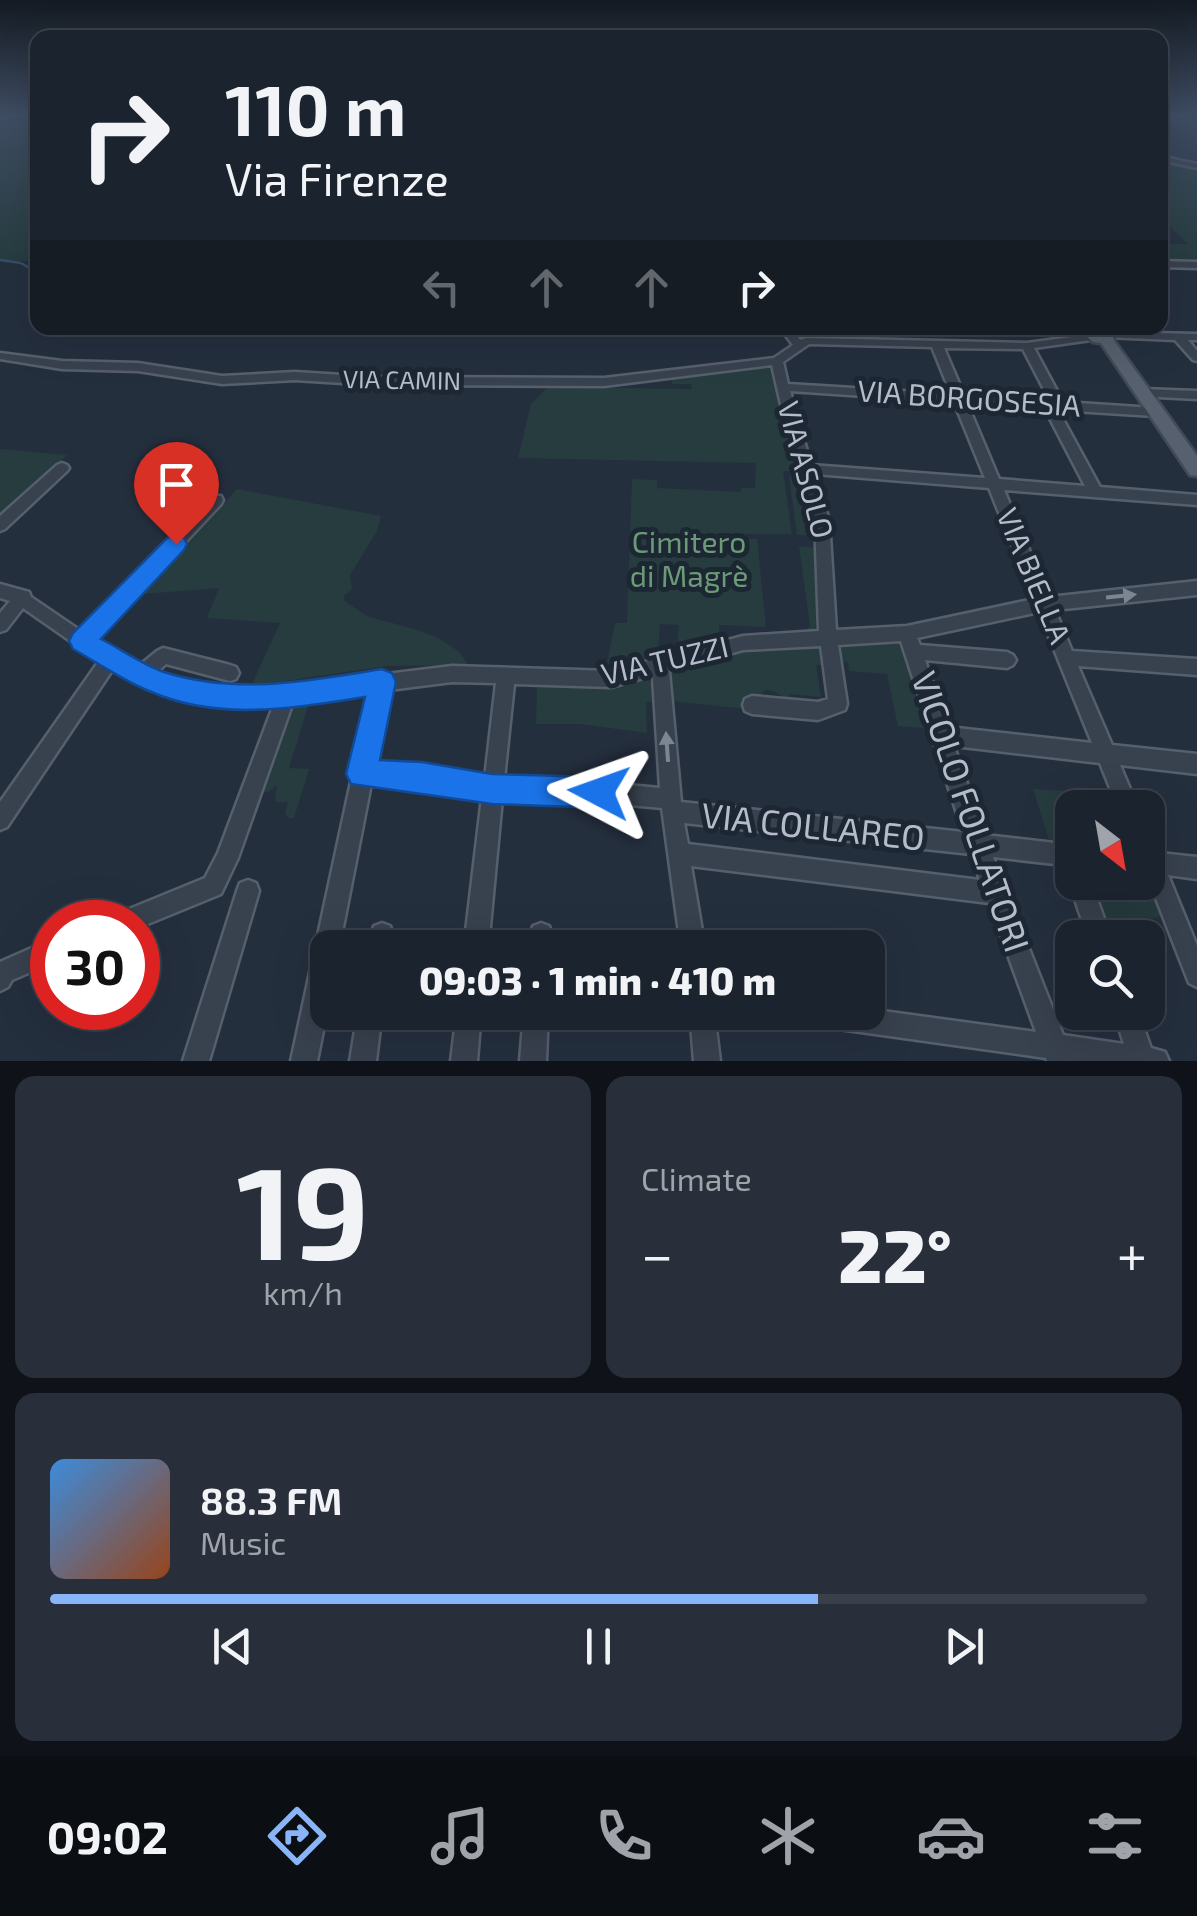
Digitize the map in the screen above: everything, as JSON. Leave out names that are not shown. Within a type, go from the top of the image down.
[{"type":"main road","points":[[1100,335],[1197,470]]},
{"type":"street","points":[[1168,264],[1197,266]]},
{"type":"street","points":[[791,335],[798,344]]},
{"type":"street","points":[[777,362],[798,344],[839,341],[1027,346],[1088,335]]},
{"type":"street","points":[[1139,335],[1197,337]]},
{"type":"street","points":[[1179,337],[1197,358]]},
{"type":"street","name":"VIA BIELLA","points":[[937,344],[1121,790]]},
{"type":"street","points":[[1027,346],[1094,490]]},
{"type":"street","name":"VIA CAMIN","points":[[0,356],[62,365],[138,367],[222,380],[312,376],[375,381],[627,381],[689,370],[777,362]]},
{"type":"street","name":"VIA ASOLO","points":[[752,705],[818,711],[838,704],[828,638],[826,541],[777,362]]},
{"type":"street","name":"VIA BORGOSESIA","points":[[784,387],[1154,412]]},
{"type":"street","points":[[1142,393],[1197,396]]},
{"type":"street","points":[[0,525],[62,468]]},
{"type":"street","points":[[807,469],[1197,500]]},
{"type":"street","points":[[82,641],[216,500]]},
{"type":"street","name":"VIA TUZZI","points":[[0,590],[23,597],[82,641],[142,675],[221,698],[286,697],[452,674],[600,680],[744,643],[907,633],[1044,604],[1197,588]]},
{"type":"street","points":[[0,625],[23,597]]},
{"type":"street","name":"VICOLO FOLLATORI","points":[[907,633],[994,893],[1058,1054]]},
{"type":"street","points":[[915,652],[1007,660]]},
{"type":"street","points":[[142,675],[162,656],[230,672]]},
{"type":"street","points":[[1068,658],[1197,667]]},
{"type":"street","points":[[0,820],[110,659]]},
{"type":"street","points":[[652,669],[662,674],[672,805],[691,930]]},
{"type":"street","points":[[478,930],[506,674]]},
{"type":"street","points":[[304,1061],[382,682]]},
{"type":"street","points":[[160,908],[213,886],[286,697]]},
{"type":"street","points":[[943,736],[1197,764]]},
{"type":"street","name":"VIA COLLAREO","points":[[362,774],[422,777],[492,789],[563,789],[1055,855]]},
{"type":"street","points":[[680,854],[994,893]]},
{"type":"street","points":[[1165,862],[1197,868]]},
{"type":"street","points":[[196,1061],[248,890]]},
{"type":"street","points":[[1165,898],[1197,975]]},
{"type":"street","points":[[1,974],[30,961]]},
{"type":"street","points":[[885,1026],[1058,1054],[1149,1060],[1135,1030]]},
{"type":"street","points":[[363,1061],[367,1030]]},
{"type":"street","points":[[464,1061],[468,1030]]},
{"type":"street","points":[[533,1061],[535,1030]]},
{"type":"street","points":[[704,1030],[707,1061]]},
{"type":"green space","points":[[0,165],[30,165],[30,261],[0,261]]},
{"type":"green space","points":[[1168,165],[1197,167],[1197,264],[1168,262],[1168,244],[1187,244],[1170,226]]},
{"type":"green space","name":"Cimitero di Magrè","points":[[772,363],[800,471],[783,471],[792,534],[745,534],[746,539],[757,539],[766,627],[719,625],[719,632],[677,645],[679,625],[660,624],[658,651],[646,657],[647,664],[605,673],[615,623],[627,623],[632,479],[657,480],[657,488],[741,492],[741,488],[755,488],[756,463],[518,458],[531,404],[548,387],[692,389],[691,384],[672,384],[672,378],[682,379],[682,373]]},
{"type":"green space","points":[[0,449],[67,455],[0,520]]},
{"type":"green space","points":[[798,475],[817,536],[797,535],[789,476]]},
{"type":"green space","points":[[237,489],[381,516],[377,531],[350,575],[352,590],[344,595],[344,601],[370,617],[438,639],[461,654],[468,665],[387,666],[251,686],[280,623],[207,618],[219,588],[143,594]]},
{"type":"green space","points":[[799,546],[817,548],[819,616],[815,629],[806,630],[810,626]]},
{"type":"green space","points":[[904,642],[935,729],[898,726],[887,674],[849,671],[848,662],[838,662],[836,647],[840,644]]},
{"type":"green space","points":[[819,645],[824,648],[827,665],[816,665],[821,697],[789,694],[789,702],[774,691],[765,690],[747,709],[671,701],[668,676],[703,660],[760,649]]},
{"type":"green space","points":[[646,677],[655,687],[657,702],[646,702],[647,733],[580,724],[536,724],[537,684],[591,686]]},
{"type":"green space","points":[[310,700],[289,768],[309,769],[294,818],[289,818],[285,814],[288,802],[275,802],[277,785],[268,792],[258,791],[289,707]]},
{"type":"green space","points":[[1033,789],[1055,790],[1055,840],[1049,840]]},
{"type":"green space","points":[[1091,900],[1165,900],[1170,914],[1156,918],[1097,919]]},
{"type":"waterway","points":[[0,260],[30,268]]},
{"type":"route","points":[[176,544],[82,641],[156,682],[221,698],[286,697],[382,682],[362,774],[422,777],[492,789],[599,792]]}]
